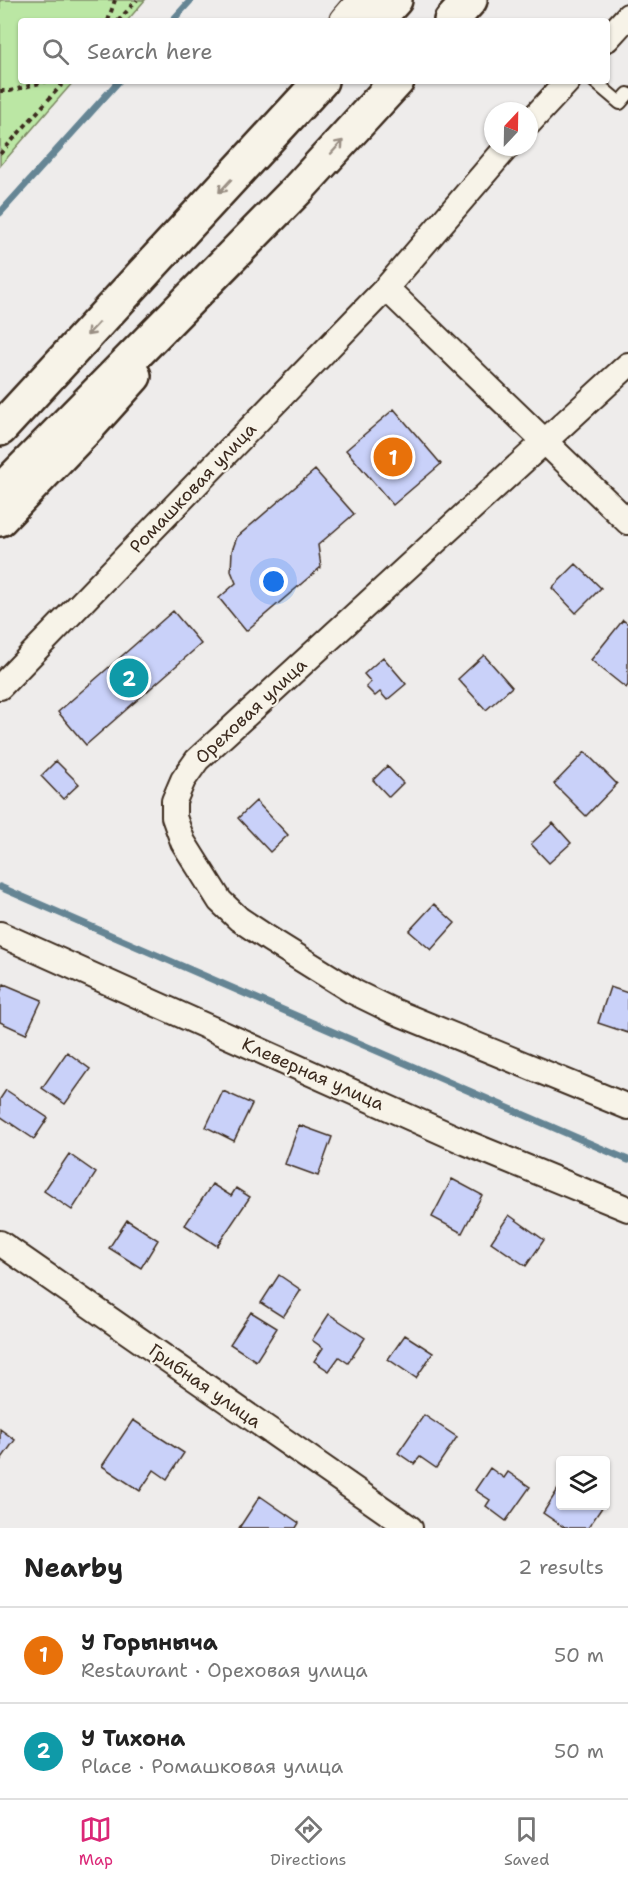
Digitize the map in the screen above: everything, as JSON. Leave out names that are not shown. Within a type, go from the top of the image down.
[{"type":"main road","points":[[379,18],[395,0]]},
{"type":"main road","points":[[454,18],[470,0]]},
{"type":"main road","points":[[0,429],[318,84]]},
{"type":"main road","points":[[0,519],[90,425],[297,190],[394,84]]},
{"type":"main road","points":[[0,492],[297,190]]},
{"type":"street","points":[[348,18],[363,0]]},
{"type":"street","points":[[610,36],[628,16]]},
{"type":"street","points":[[255,154],[296,84]]},
{"type":"street","points":[[538,113],[565,84]]},
{"type":"street","name":"Ромашковая улица","points":[[0,687],[386,288],[499,156]]},
{"type":"street","points":[[386,288],[628,522]]},
{"type":"street","name":"Ореховая улица","points":[[628,365],[197,760],[183,780],[174,801],[174,817],[183,842],[220,901],[239,919],[354,992],[391,1010],[628,1107]]},
{"type":"street","name":"Клеверная улица","points":[[0,934],[466,1143],[628,1209]]},
{"type":"street","name":"Грибная улица","points":[[0,1243],[410,1528]]},
{"type":"lane","points":[[597,84],[620,104],[628,94]]},
{"type":"path","points":[[109,18],[115,0]]},
{"type":"path","points":[[121,18],[137,0]]},
{"type":"path","points":[[0,91],[10,91],[36,84]]},
{"type":"path","points":[[0,154],[62,84]]},
{"type":"green space","points":[[0,0],[145,0],[130,18],[18,18],[18,84],[71,84],[0,166]]},
{"type":"building","points":[[394,409],[441,464],[393,505],[346,450]]},
{"type":"building","points":[[315,470],[354,514],[318,545],[321,567],[246,631],[219,598],[236,583],[231,571],[232,551],[237,537]]},
{"type":"building","points":[[576,564],[601,588],[576,613],[552,588]]},
{"type":"building","points":[[173,611],[201,644],[86,745],[58,712]]},
{"type":"building","points":[[623,620],[628,624],[628,685],[626,688],[591,660]]},
{"type":"building","points":[[484,655],[512,687],[486,710],[458,679]]},
{"type":"building","points":[[383,657],[406,684],[387,700],[380,692],[375,696],[366,687],[371,682],[364,674]]},
{"type":"building","points":[[585,752],[617,784],[586,816],[554,784]]},
{"type":"building","points":[[56,761],[79,784],[63,799],[41,776]]},
{"type":"building","points":[[387,766],[403,783],[389,797],[373,780]]},
{"type":"building","points":[[256,801],[288,835],[270,852],[238,818]]},
{"type":"building","points":[[553,823],[571,843],[549,863],[531,844]]},
{"type":"building","points":[[434,904],[455,923],[431,950],[409,931]]},
{"type":"building","points":[[4,984],[42,1000],[26,1034],[0,1022],[0,993]]},
{"type":"building","points":[[610,987],[628,993],[628,1033],[598,1023]]},
{"type":"building","points":[[67,1052],[90,1069],[65,1104],[42,1088]]},
{"type":"building","points":[[6,1090],[48,1118],[34,1139],[0,1116],[0,1099]]},
{"type":"building","points":[[223,1091],[252,1104],[234,1141],[206,1127]]},
{"type":"building","points":[[299,1125],[332,1137],[318,1176],[285,1164]]},
{"type":"building","points":[[69,1154],[96,1173],[72,1210],[44,1191]]},
{"type":"building","points":[[452,1179],[482,1195],[462,1233],[432,1217]]},
{"type":"building","points":[[212,1184],[231,1196],[236,1188],[250,1197],[217,1246],[185,1225]]},
{"type":"building","points":[[509,1215],[544,1240],[526,1266],[491,1242]]},
{"type":"building","points":[[127,1220],[158,1240],[141,1268],[109,1248]]},
{"type":"building","points":[[279,1275],[301,1290],[283,1317],[261,1303]]},
{"type":"building","points":[[251,1312],[277,1328],[256,1361],[230,1344]]},
{"type":"building","points":[[329,1314],[365,1338],[348,1363],[339,1357],[329,1371],[314,1361],[323,1348],[312,1340]]},
{"type":"building","points":[[405,1335],[433,1353],[416,1378],[388,1359]]},
{"type":"building","points":[[424,1415],[457,1437],[436,1468],[420,1457],[414,1464],[398,1453]]},
{"type":"building","points":[[133,1420],[184,1453],[167,1479],[154,1470],[140,1491],[102,1466]]},
{"type":"building","points":[[0,1429],[15,1440],[0,1461]]},
{"type":"building","points":[[490,1468],[504,1478],[508,1472],[530,1487],[506,1521],[486,1506],[490,1500],[475,1490]]},
{"type":"building","points":[[556,1492],[556,1510],[600,1510],[588,1528],[565,1528],[543,1513]]},
{"type":"building","points":[[260,1496],[299,1523],[296,1528],[239,1528]]},
{"type":"waterway","points":[[175,18],[191,0]]},
{"type":"waterway","points":[[0,213],[116,84]]},
{"type":"waterway","points":[[0,887],[628,1160]]},
{"type":"place","name":"У Горыныча","points":[[393,457]]},
{"type":"place","name":"У Тихона","points":[[129,678]]}]
